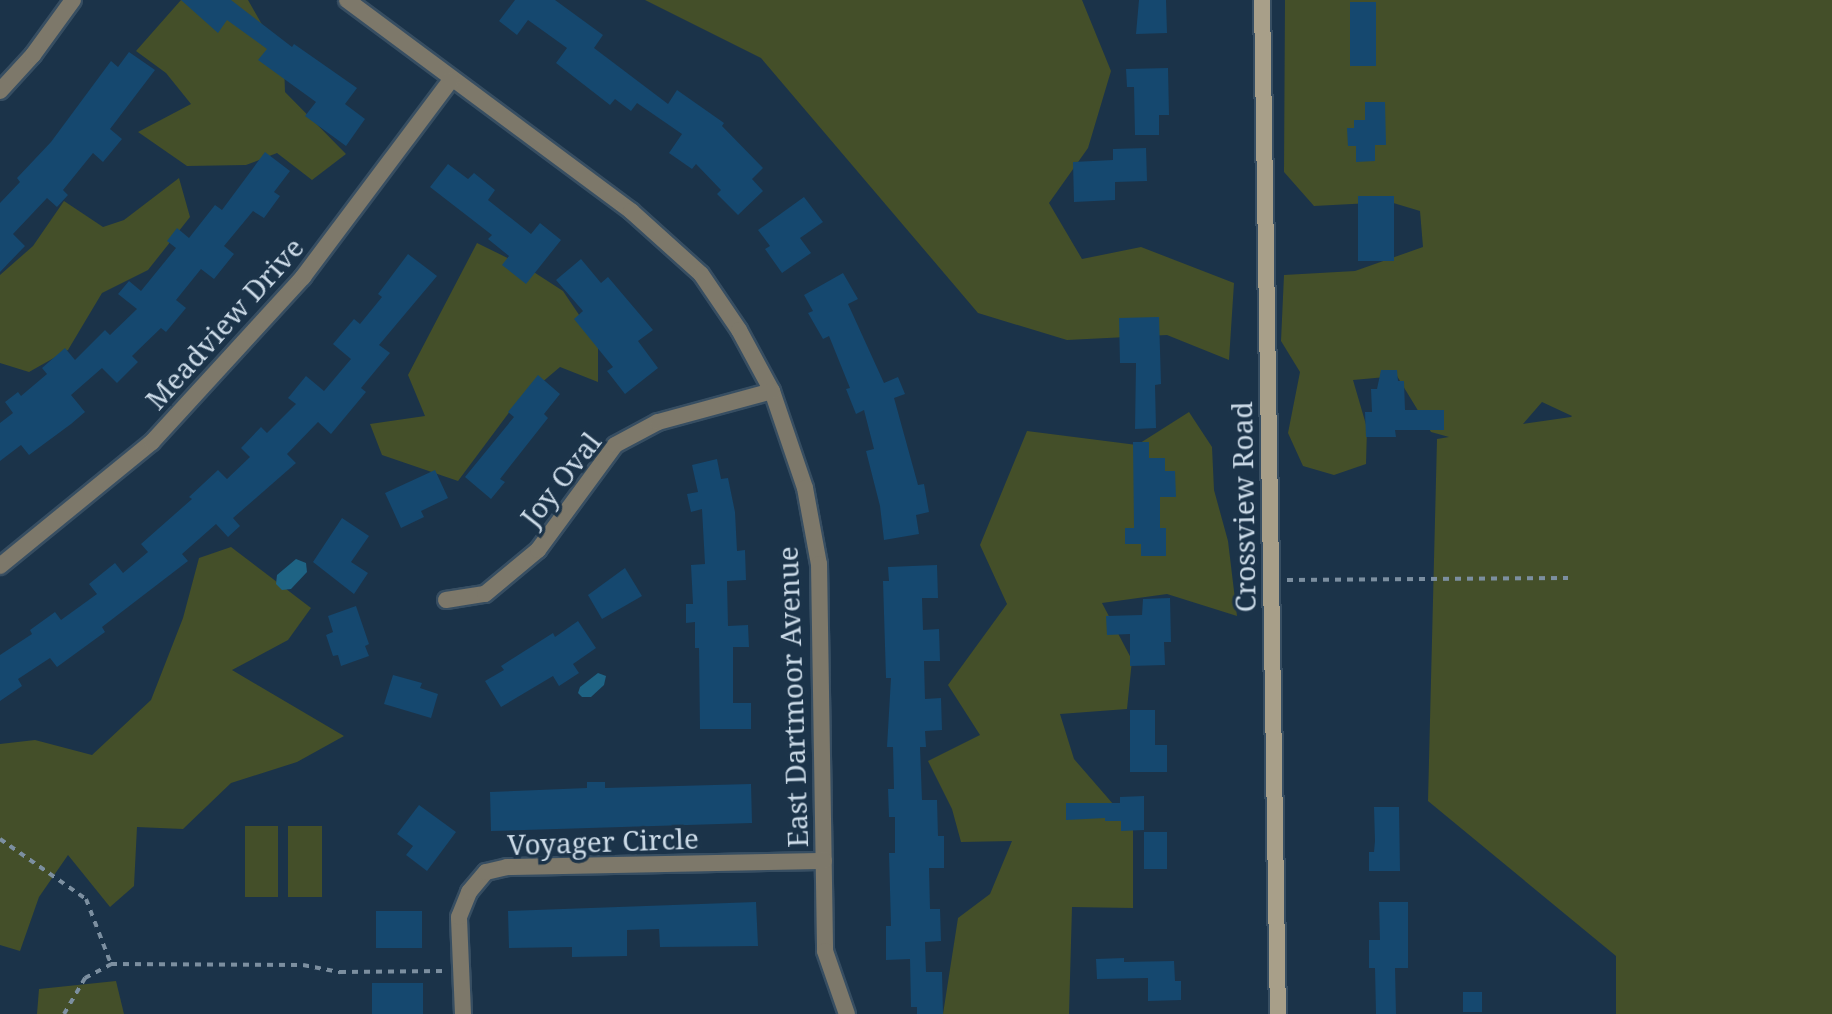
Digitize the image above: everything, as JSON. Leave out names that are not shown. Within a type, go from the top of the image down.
[{"type":"street","points":[[0,91],[33,55],[73,0]]},
{"type":"street","name":"East Dartmoor Avenue","points":[[347,0],[631,211],[701,274],[739,330],[772,391],[805,488],[819,564],[825,951],[847,1014]]},
{"type":"street","name":"Crossview Road","points":[[1262,0],[1278,1014]]},
{"type":"street","name":"Meadview Drive","points":[[0,566],[152,442],[303,277],[451,80]]},
{"type":"street","name":"Joy Oval","points":[[446,600],[485,594],[538,550],[615,445],[658,422],[772,391]]},
{"type":"street","name":"Voyager Circle","points":[[463,1014],[459,917],[469,892],[486,872],[507,867],[824,861]]},
{"type":"path","points":[[1270,580],[1568,578]]},
{"type":"path","points":[[0,839],[86,899],[111,964]]},
{"type":"path","points":[[64,1014],[85,978],[111,964],[303,965],[340,972],[461,970]]},
{"type":"green space","points":[[181,0],[248,0],[284,63],[285,92],[346,154],[312,180],[277,153],[246,165],[187,166],[138,132],[191,104],[166,73],[136,51]]},
{"type":"green space","points":[[645,0],[1082,0],[1111,71],[1088,148],[1049,203],[1082,259],[1141,247],[1234,283],[1229,360],[1167,335],[1067,340],[978,313],[761,58]]},
{"type":"green space","points":[[1285,0],[1832,0],[1832,1014],[1616,1014],[1616,956],[1428,801],[1437,439],[1449,437],[1431,432],[1397,376],[1353,380],[1367,428],[1366,464],[1334,475],[1303,466],[1288,433],[1300,372],[1281,341],[1284,275],[1355,271],[1423,247],[1420,211],[1390,202],[1314,206],[1284,172]],"holes":[[[1542,402],[1571,417],[1523,424]]]},
{"type":"green space","points":[[179,178],[190,217],[148,270],[102,293],[68,350],[29,372],[0,363],[0,275],[33,246],[64,201],[103,227],[124,220]]},
{"type":"green space","points":[[477,243],[526,267],[563,291],[598,343],[598,382],[560,367],[514,406],[458,481],[382,455],[370,424],[425,416],[408,375]]},
{"type":"green space","points":[[1189,412],[1212,447],[1214,490],[1228,541],[1237,616],[1167,594],[1102,603],[1132,660],[1127,709],[1060,714],[1074,759],[1133,827],[1133,908],[1072,907],[1069,1014],[943,1014],[958,918],[990,894],[1012,841],[961,842],[952,809],[928,761],[980,735],[948,685],[1007,604],[980,545],[1027,431],[1137,445]]},
{"type":"green space","points":[[231,547],[311,608],[288,640],[232,670],[344,736],[297,762],[231,783],[183,829],[137,827],[134,886],[110,907],[68,855],[39,897],[20,951],[0,945],[0,744],[35,740],[92,755],[151,700],[183,618],[199,558]]},
{"type":"green space","points":[[245,826],[278,826],[278,897],[245,897]]},
{"type":"green space","points":[[288,826],[322,826],[322,897],[288,897]]},
{"type":"green space","points":[[116,981],[124,1014],[37,1014],[39,989]]},
{"type":"water","points":[[296,559],[306,563],[307,572],[291,589],[282,590],[276,584],[277,575]]},
{"type":"water","points":[[598,673],[606,676],[604,685],[591,697],[582,697],[578,693],[580,687]]},
{"type":"building","points":[[181,0],[231,0],[292,47],[294,44],[357,88],[345,104],[365,119],[346,146],[305,116],[316,102],[258,60],[267,49],[227,20],[218,33]]},
{"type":"building","points":[[515,0],[555,0],[603,35],[594,48],[668,104],[677,90],[724,123],[722,126],[763,168],[752,179],[763,191],[738,215],[717,194],[721,190],[696,164],[692,169],[669,153],[682,134],[637,103],[631,111],[615,99],[610,105],[556,63],[567,48],[528,20],[517,35],[499,21]]},
{"type":"building","points":[[1139,0],[1166,0],[1167,33],[1136,34]]},
{"type":"building","points":[[1350,2],[1376,2],[1376,66],[1350,66]]},
{"type":"building","points":[[129,52],[155,70],[110,129],[122,139],[103,162],[93,153],[63,190],[68,195],[57,207],[47,198],[13,234],[25,246],[0,272],[0,203],[20,182],[17,178],[51,142],[111,61],[118,67]]},
{"type":"building","points":[[1168,68],[1169,115],[1159,115],[1159,135],[1135,135],[1134,87],[1127,87],[1126,69]]},
{"type":"building","points":[[1365,102],[1385,102],[1386,145],[1375,145],[1375,161],[1356,162],[1356,146],[1348,146],[1347,128],[1354,128],[1354,120],[1365,120]]},
{"type":"building","points":[[1146,148],[1147,181],[1115,182],[1115,200],[1074,202],[1073,162],[1113,160],[1113,149]]},
{"type":"building","points":[[265,152],[290,171],[274,192],[280,196],[264,218],[253,211],[224,246],[234,254],[214,279],[201,269],[176,300],[186,308],[166,332],[161,328],[132,356],[138,362],[117,383],[102,368],[71,395],[85,412],[71,424],[29,455],[21,445],[0,461],[0,423],[13,413],[5,402],[18,392],[21,396],[47,374],[42,368],[65,348],[75,360],[105,330],[110,335],[137,309],[118,294],[129,281],[141,291],[176,248],[167,241],[177,228],[189,238],[215,205],[222,210]]},
{"type":"building","points":[[448,164],[468,179],[474,173],[495,190],[488,200],[531,234],[540,223],[561,240],[526,284],[502,265],[509,256],[488,239],[492,235],[430,187]]},
{"type":"building","points":[[1358,196],[1394,196],[1394,261],[1358,261]]},
{"type":"building","points":[[804,197],[823,222],[800,238],[811,253],[782,273],[765,249],[770,246],[758,230]]},
{"type":"building","points":[[408,254],[437,276],[379,345],[390,353],[361,388],[366,392],[331,434],[318,422],[287,454],[296,463],[233,518],[240,526],[228,537],[216,524],[182,554],[188,561],[102,627],[105,632],[57,667],[50,658],[18,679],[22,686],[0,701],[0,655],[32,634],[30,630],[55,612],[61,620],[97,594],[89,584],[115,563],[123,573],[148,552],[141,544],[192,499],[189,497],[218,470],[227,479],[250,457],[241,448],[261,427],[267,433],[296,404],[288,398],[306,376],[324,391],[351,359],[333,344],[354,319],[360,324],[382,297],[378,294]]},
{"type":"building","points":[[581,259],[601,283],[608,277],[653,330],[638,341],[658,368],[625,394],[607,371],[613,367],[574,319],[583,311],[556,280]]},
{"type":"building","points":[[843,273],[858,299],[848,304],[884,383],[898,377],[905,394],[894,398],[918,485],[924,484],[929,512],[916,515],[919,534],[884,540],[880,506],[866,451],[874,449],[864,410],[856,414],[846,389],[850,388],[829,336],[823,339],[808,313],[813,311],[804,295]]},
{"type":"building","points":[[1159,317],[1161,384],[1155,385],[1156,428],[1135,429],[1136,363],[1120,363],[1119,318]]},
{"type":"building","points":[[1381,370],[1397,370],[1398,381],[1404,381],[1405,410],[1444,410],[1444,430],[1395,430],[1396,437],[1366,437],[1365,412],[1372,412],[1371,389],[1377,389]]},
{"type":"building","points":[[538,375],[560,394],[544,414],[548,418],[500,479],[505,482],[491,499],[465,477],[514,417],[508,412]]},
{"type":"building","points":[[1133,442],[1149,442],[1149,458],[1165,458],[1165,471],[1175,471],[1176,497],[1160,497],[1160,528],[1166,528],[1166,556],[1141,556],[1141,544],[1125,544],[1125,528],[1134,528]]},
{"type":"building","points":[[717,459],[721,479],[728,478],[735,512],[737,551],[745,550],[746,580],[727,581],[728,626],[748,625],[749,647],[733,647],[733,703],[751,703],[751,729],[700,729],[699,648],[695,648],[695,622],[686,623],[686,604],[693,604],[691,565],[705,564],[702,509],[691,512],[687,494],[698,492],[692,465]]},
{"type":"building","points":[[435,470],[448,498],[421,511],[424,517],[401,528],[385,493]]},
{"type":"building","points":[[342,518],[369,536],[351,562],[368,573],[354,594],[313,562]]},
{"type":"building","points":[[937,565],[938,598],[922,598],[923,630],[939,629],[940,661],[924,661],[925,699],[941,698],[942,730],[925,731],[926,747],[920,747],[922,800],[937,800],[938,836],[944,836],[944,868],[929,868],[930,909],[940,909],[941,941],[925,942],[926,972],[942,972],[943,1014],[917,1014],[917,1007],[911,1007],[910,959],[886,960],[886,926],[891,926],[889,853],[895,853],[895,817],[889,817],[888,789],[894,789],[893,747],[887,747],[891,678],[886,678],[883,581],[889,581],[888,567]]},
{"type":"building","points":[[625,568],[642,596],[602,619],[588,595]]},
{"type":"building","points":[[1170,598],[1171,642],[1164,642],[1165,665],[1130,666],[1130,634],[1107,635],[1106,616],[1142,615],[1143,599]]},
{"type":"building","points":[[356,606],[369,644],[365,646],[369,656],[341,666],[338,655],[333,656],[326,635],[333,632],[328,616]]},
{"type":"building","points":[[578,621],[596,648],[573,664],[579,673],[559,686],[553,676],[501,707],[485,681],[504,670],[501,666]]},
{"type":"building","points":[[393,675],[422,683],[420,688],[438,694],[431,718],[384,704]]},
{"type":"building","points":[[1130,710],[1155,710],[1155,745],[1167,745],[1167,772],[1130,772]]},
{"type":"building","points":[[587,782],[605,782],[605,788],[751,784],[752,823],[491,831],[490,792],[587,788]]},
{"type":"building","points":[[1144,796],[1144,830],[1121,831],[1121,821],[1105,821],[1105,818],[1066,820],[1066,803],[1120,803],[1120,797]]},
{"type":"building","points":[[419,805],[456,832],[427,871],[406,855],[413,846],[397,834]]},
{"type":"building","points":[[1374,807],[1399,807],[1400,871],[1369,871],[1369,852],[1374,852],[1375,841]]},
{"type":"building","points":[[1144,832],[1167,832],[1167,869],[1144,869]]},
{"type":"building","points":[[756,902],[758,946],[660,947],[659,929],[627,930],[627,956],[572,957],[572,947],[509,948],[508,911]]},
{"type":"building","points":[[1379,902],[1408,902],[1408,968],[1395,968],[1396,1014],[1376,1014],[1375,968],[1369,968],[1369,940],[1380,940]]},
{"type":"building","points":[[376,911],[422,911],[422,948],[376,948]]},
{"type":"building","points":[[1124,958],[1124,962],[1174,961],[1175,981],[1181,981],[1181,1000],[1148,1001],[1148,978],[1097,979],[1096,959]]},
{"type":"building","points":[[372,983],[423,983],[423,1014],[372,1014]]},
{"type":"building","points":[[1463,992],[1482,992],[1482,1012],[1463,1012]]}]
